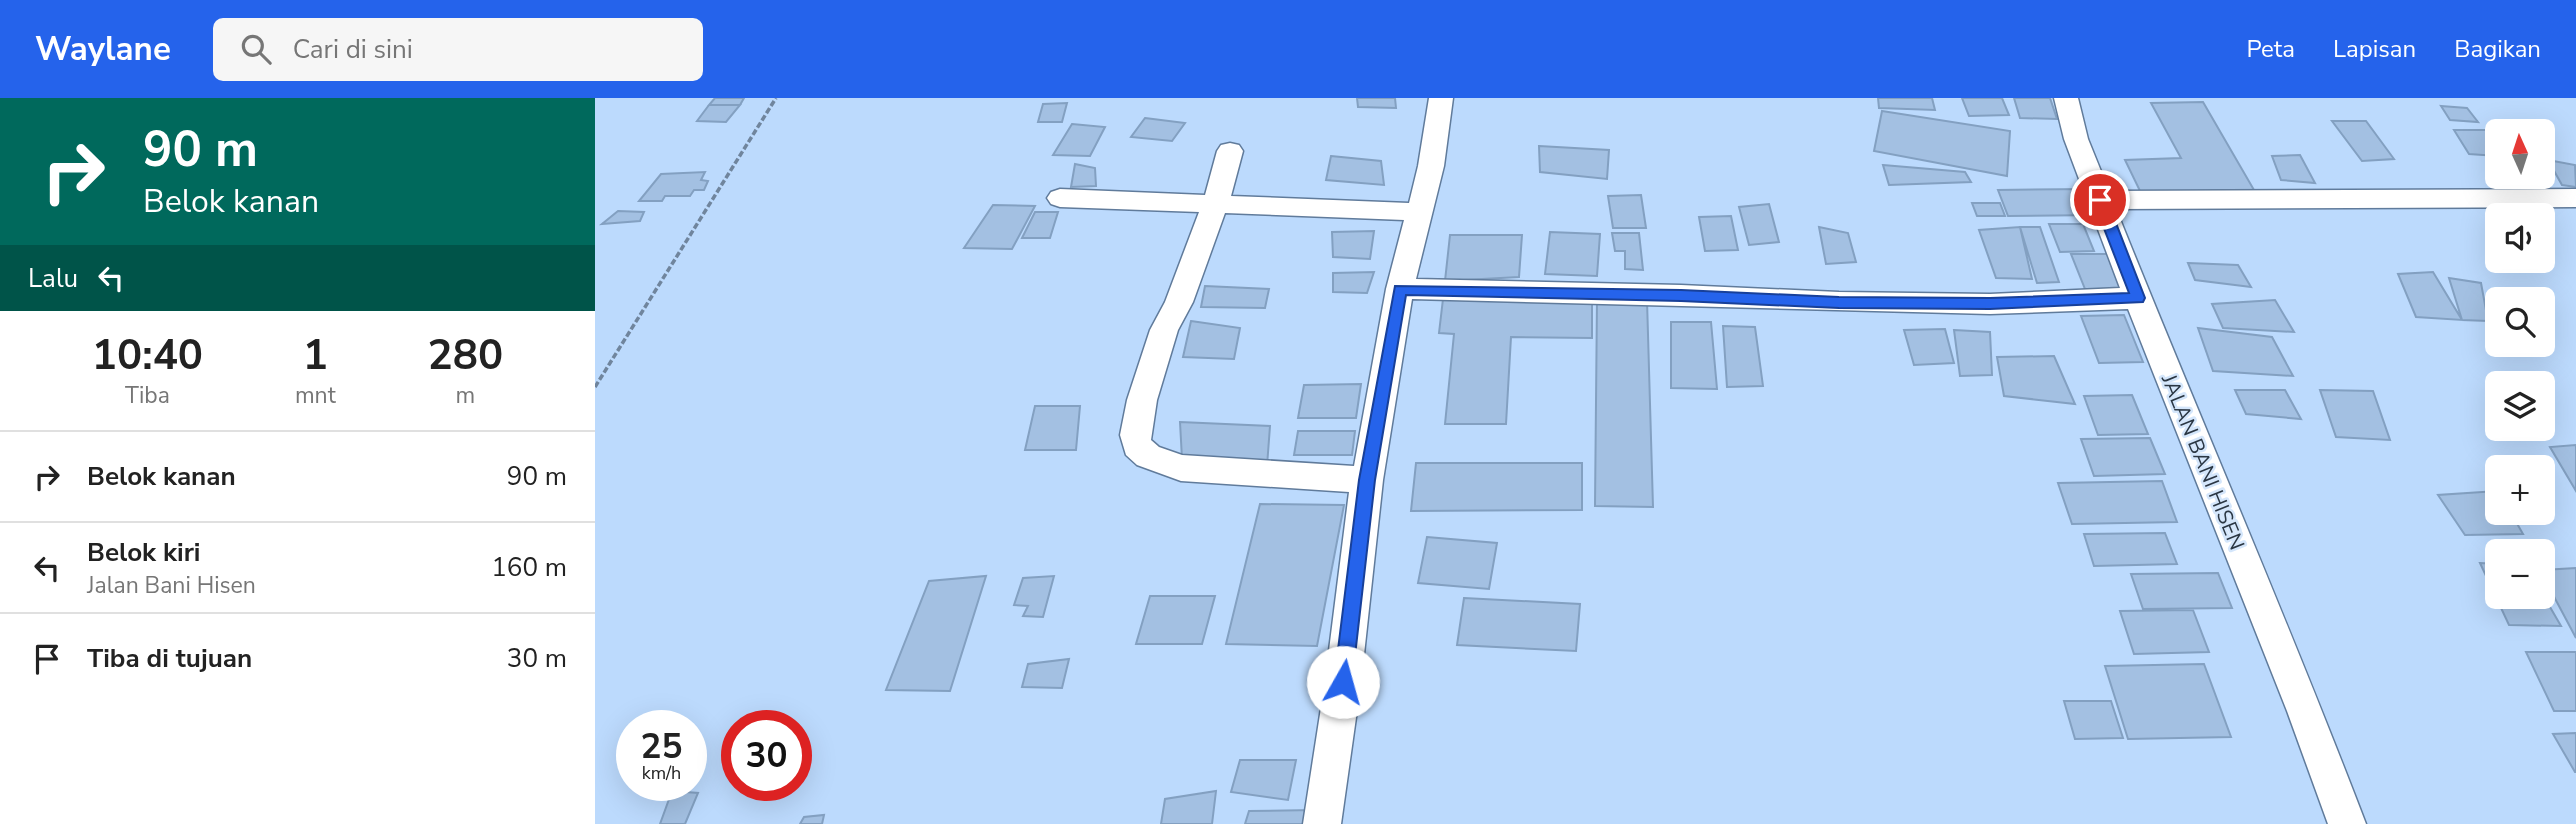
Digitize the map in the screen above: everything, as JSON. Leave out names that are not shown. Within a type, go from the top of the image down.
[{"type":"street","points":[[1322,824],[1343,682],[1367,480],[1400,289],[1431,166],[1441,98]]},
{"type":"street","name":"JALAN BANI HISEN","points":[[2066,98],[2076,139],[2179,405],[2305,711],[2347,824]]},
{"type":"street","points":[[1230,152],[1215,205],[1179,302],[1164,330],[1142,400],[1135,435],[1137,446],[1148,456],[1181,468],[1367,480]]},
{"type":"street","points":[[1060,198],[1419,212]]},
{"type":"street","points":[[2100,200],[2576,198]]},
{"type":"street","points":[[1400,289],[1681,295],[1853,303],[1990,304],[2138,298]]},
{"type":"path","points":[[595,387],[776,98]]},
{"type":"building","points":[[715,98],[744,98],[740,105],[709,105]]},
{"type":"building","points":[[1357,98],[1395,98],[1396,108],[1358,107]]},
{"type":"building","points":[[1878,98],[1932,98],[1935,110],[1879,108]]},
{"type":"building","points":[[1962,98],[2002,98],[2009,115],[1969,116]]},
{"type":"building","points":[[2014,98],[2050,98],[2057,119],[2020,118]]},
{"type":"building","points":[[2203,102],[2254,190],[2141,193],[2125,160],[2181,158],[2151,103]]},
{"type":"building","points":[[1067,103],[1062,122],[1038,122],[1043,104]]},
{"type":"building","points":[[709,105],[740,105],[726,122],[697,121]]},
{"type":"building","points":[[2441,106],[2467,108],[2478,122],[2450,120]]},
{"type":"building","points":[[1882,111],[2010,131],[2007,176],[1874,151]]},
{"type":"building","points":[[1145,118],[1185,123],[1172,141],[1131,137]]},
{"type":"building","points":[[2332,121],[2366,121],[2394,159],[2362,161]]},
{"type":"building","points":[[1072,124],[1105,127],[1090,156],[1053,155]]},
{"type":"building","points":[[2454,130],[2485,130],[2485,155],[2469,154]]},
{"type":"building","points":[[1539,146],[1609,150],[1607,179],[1540,172]]},
{"type":"building","points":[[2300,155],[2315,183],[2281,180],[2272,156]]},
{"type":"building","points":[[1331,156],[1381,161],[1384,185],[1326,180]]},
{"type":"building","points":[[2555,161],[2575,165],[2576,187],[2562,185],[2555,172]]},
{"type":"building","points":[[1075,164],[1095,168],[1096,186],[1071,187]]},
{"type":"building","points":[[1883,165],[1965,172],[1971,182],[1889,185]]},
{"type":"building","points":[[705,172],[701,180],[708,181],[704,190],[694,190],[690,196],[665,196],[662,201],[639,201],[661,174]]},
{"type":"building","points":[[2087,189],[2099,215],[2008,216],[1998,190]]},
{"type":"building","points":[[1641,195],[1646,228],[1613,228],[1608,196]]},
{"type":"building","points":[[1972,203],[2000,203],[2005,216],[1977,216]]},
{"type":"building","points":[[1769,204],[1779,242],[1749,245],[1739,207]]},
{"type":"building","points":[[993,205],[1035,206],[1012,249],[964,248]]},
{"type":"building","points":[[618,211],[644,212],[640,221],[602,224]]},
{"type":"building","points":[[1035,212],[1058,212],[1050,238],[1022,238]]},
{"type":"building","points":[[1731,216],[1738,250],[1705,251],[1699,217]]},
{"type":"building","points":[[2049,224],[2083,224],[2094,251],[2060,252]]},
{"type":"building","points":[[1819,227],[1848,233],[1856,262],[1826,264]]},
{"type":"building","points":[[2020,227],[2032,279],[1996,278],[1979,230]]},
{"type":"building","points":[[2020,227],[2040,227],[2059,282],[2037,283]]},
{"type":"building","points":[[1374,231],[1370,259],[1333,257],[1332,232]]},
{"type":"building","points":[[1550,232],[1600,234],[1597,276],[1545,274]]},
{"type":"building","points":[[1612,233],[1639,233],[1643,270],[1625,269],[1625,251],[1615,251]]},
{"type":"building","points":[[1450,235],[1522,235],[1519,277],[1445,281]]},
{"type":"building","points":[[2071,254],[2110,254],[2125,289],[2085,289]]},
{"type":"building","points":[[2188,263],[2238,265],[2251,287],[2195,280]]},
{"type":"building","points":[[1374,272],[1367,293],[1333,292],[1333,273]]},
{"type":"building","points":[[2433,272],[2462,320],[2416,317],[2398,274]]},
{"type":"building","points":[[2449,278],[2481,283],[2485,321],[2462,320]]},
{"type":"building","points":[[1205,286],[1269,289],[1265,308],[1201,307]]},
{"type":"building","points":[[1443,299],[1592,300],[1592,338],[1511,337],[1506,424],[1445,424],[1454,334],[1439,333]]},
{"type":"building","points":[[1597,299],[1647,300],[1653,507],[1595,506]]},
{"type":"building","points":[[2275,300],[2294,332],[2223,328],[2212,304]]},
{"type":"building","points":[[2124,315],[2143,362],[2099,363],[2081,316]]},
{"type":"building","points":[[1191,321],[1240,328],[1234,359],[1183,357]]},
{"type":"building","points":[[1671,322],[1711,322],[1717,389],[1671,388]]},
{"type":"building","points":[[1723,326],[1755,327],[1763,386],[1727,387]]},
{"type":"building","points":[[2198,328],[2272,337],[2293,376],[2213,371]]},
{"type":"building","points":[[1945,329],[1954,363],[1914,365],[1904,330]]},
{"type":"building","points":[[1954,330],[1990,332],[1992,375],[1960,376]]},
{"type":"building","points":[[2054,356],[2075,404],[2004,396],[1997,357]]},
{"type":"building","points":[[1361,384],[1356,418],[1298,418],[1304,385]]},
{"type":"building","points":[[2235,390],[2285,390],[2301,419],[2246,414]]},
{"type":"building","points":[[2320,390],[2373,391],[2390,440],[2336,437]]},
{"type":"building","points":[[2132,395],[2148,434],[2098,435],[2084,396]]},
{"type":"building","points":[[1035,406],[1080,406],[1076,450],[1025,450]]},
{"type":"building","points":[[1180,422],[1270,426],[1267,466],[1182,459]]},
{"type":"building","points":[[1298,431],[1355,431],[1352,455],[1294,455]]},
{"type":"building","points":[[2150,438],[2165,474],[2094,476],[2081,439]]},
{"type":"building","points":[[2576,445],[2576,491],[2555,455],[2550,447]]},
{"type":"building","points":[[1416,463],[1582,463],[1582,510],[1411,511]]},
{"type":"building","points":[[2162,481],[2177,522],[2072,524],[2058,483]]},
{"type":"building","points":[[2485,492],[2485,525],[2518,525],[2523,534],[2465,535],[2438,495]]},
{"type":"building","points":[[1260,504],[1344,505],[1317,646],[1226,644]]},
{"type":"building","points":[[2165,533],[2177,564],[2094,566],[2084,534]]},
{"type":"building","points":[[1427,537],[1497,543],[1489,589],[1418,583]]},
{"type":"building","points":[[2576,568],[2576,638],[2555,599],[2555,569]]},
{"type":"building","points":[[2218,573],[2232,608],[2143,609],[2131,574]]},
{"type":"building","points":[[986,576],[950,691],[886,690],[929,581]]},
{"type":"building","points":[[1054,576],[1043,617],[1023,616],[1028,606],[1014,605],[1023,578]]},
{"type":"building","points":[[1150,596],[1215,596],[1202,644],[1136,644]]},
{"type":"building","points":[[1464,598],[1580,604],[1576,651],[1457,645]]},
{"type":"building","points":[[2502,609],[2551,609],[2561,626],[2509,625]]},
{"type":"building","points":[[2193,610],[2209,652],[2134,654],[2120,611]]},
{"type":"building","points":[[2526,652],[2576,652],[2576,711],[2554,711]]},
{"type":"building","points":[[1069,659],[1062,688],[1022,687],[1028,664]]},
{"type":"building","points":[[2204,664],[2231,737],[2128,739],[2105,666]]},
{"type":"building","points":[[2064,701],[2111,701],[2123,738],[2075,739]]},
{"type":"building","points":[[2576,733],[2576,772],[2575,772],[2553,734]]},
{"type":"building","points":[[1240,760],[1296,760],[1288,800],[1231,792]]},
{"type":"building","points":[[1216,791],[1212,824],[1161,824],[1165,799]]},
{"type":"building","points":[[668,801],[695,801],[685,824],[660,824]]},
{"type":"building","points":[[1314,810],[1313,824],[1245,824],[1249,811]]},
{"type":"building","points":[[824,815],[822,824],[800,824],[804,817]]},
{"type":"route","points":[[1343,682],[1367,480],[1400,289],[1990,304],[2138,298],[2100,200]]}]
